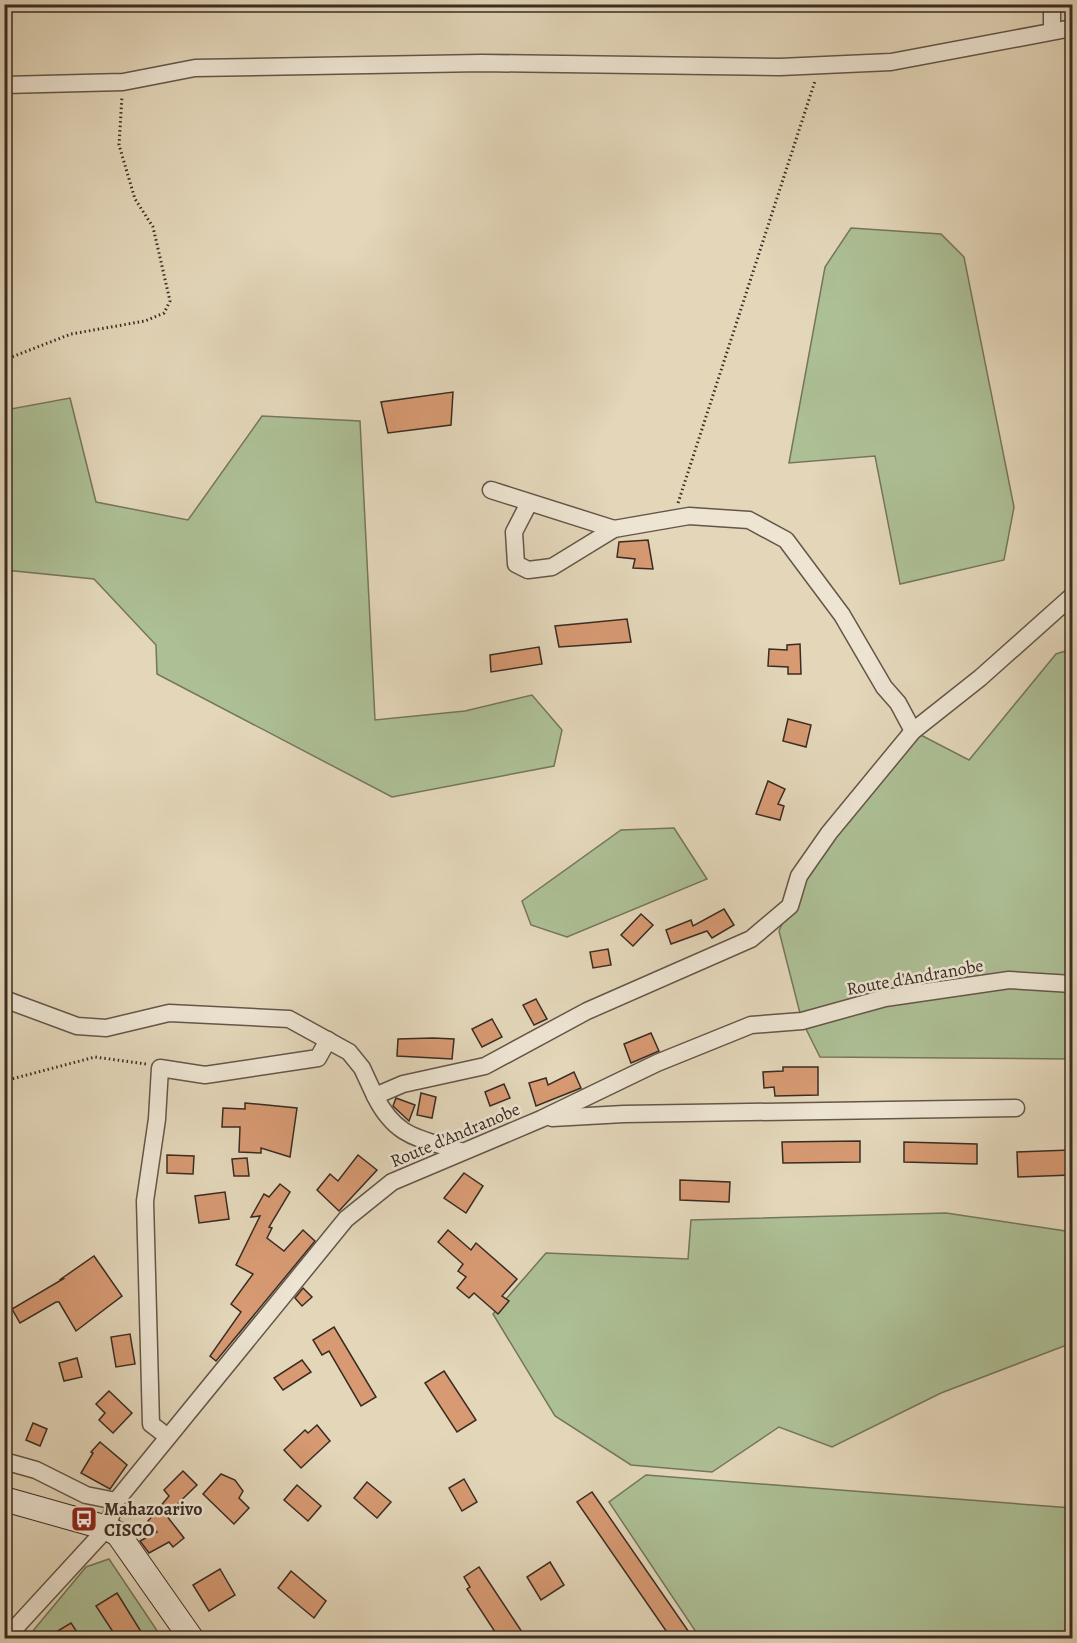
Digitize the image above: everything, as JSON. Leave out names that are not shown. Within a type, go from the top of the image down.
[{"type":"main road","points":[[4,1499],[107,1528],[118,1534],[191,1638]]},
{"type":"street","points":[[1052,4],[1052,29]]},
{"type":"street","points":[[4,85],[123,82],[195,68],[482,63],[780,67],[891,62],[1052,29],[1072,28]]},
{"type":"street","points":[[491,490],[614,529]]},
{"type":"street","points":[[529,503],[514,532],[516,564],[528,570],[552,567],[614,529],[689,516],[749,520],[786,540],[842,615],[884,687],[898,703],[914,731]]},
{"type":"street","points":[[375,1096],[403,1084],[486,1066],[587,1011],[751,939],[790,906],[799,876],[811,859],[914,731],[980,678],[1072,596]]},
{"type":"street","name":"Route d'Andranobe","points":[[6,1638],[107,1528],[116,1501],[346,1219],[392,1182],[541,1119],[657,1063],[751,1025],[802,1021],[885,998],[1009,980],[1072,984]]},
{"type":"street","points":[[4,999],[77,1026],[106,1028],[169,1012],[289,1019],[349,1052],[362,1068],[385,1117],[401,1131],[460,1152]]},
{"type":"street","points":[[168,1437],[151,1424],[146,1259],[145,1201],[157,1119],[160,1068],[205,1075],[269,1067],[318,1058],[328,1040]]},
{"type":"street","points":[[541,1119],[624,1114],[1016,1108]]},
{"type":"street","points":[[4,1461],[36,1470],[86,1495],[116,1501]]},
{"type":"path","points":[[674,518],[820,65]]},
{"type":"path","points":[[4,360],[71,334],[145,321],[164,313],[170,301],[153,227],[135,199],[119,145],[123,82]]},
{"type":"path","points":[[4,1081],[95,1057],[134,1061],[160,1068]]},
{"type":"green space","points":[[5,4],[109,5],[108,8],[5,7]]},
{"type":"green space","points":[[851,228],[941,234],[964,257],[1014,507],[1004,560],[900,584],[875,456],[789,463],[825,267]]},
{"type":"green space","points":[[70,398],[96,502],[188,520],[262,416],[360,421],[375,720],[465,711],[532,695],[562,730],[554,766],[392,797],[157,674],[156,645],[94,579],[5,570],[5,410]]},
{"type":"green space","points":[[1072,649],[1072,1059],[820,1057],[802,1021],[779,931],[799,876],[913,731],[969,760],[1056,654]]},
{"type":"green space","points":[[674,828],[707,879],[567,937],[531,925],[522,901],[621,830]]},
{"type":"green space","points":[[946,1213],[1072,1232],[1072,1343],[941,1393],[832,1447],[779,1427],[712,1472],[631,1465],[555,1416],[493,1314],[546,1253],[688,1259],[691,1220]]},
{"type":"green space","points":[[646,1475],[1072,1508],[1072,1638],[700,1638],[609,1502]]},
{"type":"green space","points":[[109,1559],[162,1638],[27,1638],[86,1567]]},
{"type":"building","points":[[453,392],[451,425],[388,433],[381,402]]},
{"type":"building","points":[[648,540],[653,569],[633,568],[635,559],[617,557],[619,542]]},
{"type":"building","points":[[627,619],[631,642],[559,647],[555,626]]},
{"type":"building","points":[[800,644],[801,674],[788,674],[788,667],[768,666],[769,649],[787,650],[787,645]]},
{"type":"building","points":[[539,647],[542,664],[491,672],[490,655]]},
{"type":"building","points":[[788,719],[811,725],[806,747],[783,741]]},
{"type":"building","points":[[768,781],[785,789],[778,804],[784,806],[780,820],[756,814]]},
{"type":"building","points":[[724,909],[734,925],[712,938],[707,931],[671,944],[666,930],[691,920],[693,926]]},
{"type":"building","points":[[641,914],[653,925],[633,946],[621,935]]},
{"type":"building","points":[[608,949],[611,965],[593,968],[590,952]]},
{"type":"building","points":[[536,999],[547,1019],[534,1025],[523,1005]]},
{"type":"building","points":[[492,1019],[502,1037],[482,1047],[472,1029]]},
{"type":"building","points":[[651,1033],[659,1051],[631,1063],[624,1044]]},
{"type":"building","points":[[398,1039],[454,1039],[452,1059],[397,1056]]},
{"type":"building","points":[[783,1067],[818,1067],[818,1095],[775,1096],[774,1087],[764,1088],[763,1072],[783,1071]]},
{"type":"building","points":[[574,1072],[581,1088],[536,1106],[529,1083],[546,1078],[548,1085]]},
{"type":"building","points":[[504,1084],[510,1098],[490,1106],[485,1092]]},
{"type":"building","points":[[421,1093],[436,1097],[432,1118],[417,1115]]},
{"type":"building","points":[[396,1098],[415,1105],[409,1121],[393,1106]]},
{"type":"building","points":[[245,1103],[297,1108],[290,1157],[261,1148],[261,1153],[239,1152],[240,1127],[222,1127],[223,1108],[245,1109]]},
{"type":"building","points":[[860,1141],[860,1162],[783,1163],[782,1142]]},
{"type":"building","points":[[904,1142],[977,1144],[977,1164],[904,1162]]},
{"type":"building","points":[[1070,1150],[1071,1175],[1018,1177],[1017,1152]]},
{"type":"building","points":[[167,1155],[194,1156],[193,1174],[167,1173]]},
{"type":"building","points":[[358,1155],[377,1170],[339,1211],[317,1190],[330,1174],[338,1181]]},
{"type":"building","points":[[247,1158],[249,1176],[234,1176],[232,1159]]},
{"type":"building","points":[[464,1173],[483,1186],[466,1213],[444,1198]]},
{"type":"building","points":[[680,1180],[730,1182],[729,1202],[680,1200]]},
{"type":"building","points":[[280,1184],[290,1192],[269,1227],[272,1228],[267,1238],[284,1251],[303,1230],[315,1241],[216,1361],[210,1356],[241,1312],[231,1304],[253,1274],[236,1265],[260,1216],[251,1217],[264,1194],[269,1197]]},
{"type":"building","points":[[225,1192],[229,1219],[199,1223],[195,1196]]},
{"type":"building","points":[[448,1230],[471,1250],[476,1243],[517,1279],[502,1296],[509,1301],[498,1314],[474,1293],[469,1298],[457,1288],[466,1277],[458,1271],[463,1264],[438,1242]]},
{"type":"building","points":[[94,1256],[122,1296],[76,1331],[59,1302],[20,1323],[12,1309],[63,1279],[61,1279]]},
{"type":"building","points":[[303,1288],[312,1297],[302,1306],[295,1298]]},
{"type":"building","points":[[334,1327],[376,1397],[361,1406],[329,1351],[322,1355],[313,1340]]},
{"type":"building","points":[[130,1334],[135,1364],[116,1367],[111,1337]]},
{"type":"building","points":[[77,1358],[82,1377],[64,1381],[59,1363]]},
{"type":"building","points":[[302,1360],[311,1372],[283,1390],[274,1378]]},
{"type":"building","points":[[444,1371],[476,1420],[457,1432],[425,1383]]},
{"type":"building","points":[[109,1391],[132,1413],[113,1433],[99,1420],[105,1413],[96,1404]]},
{"type":"building","points":[[33,1423],[47,1429],[40,1446],[26,1440]]},
{"type":"building","points":[[317,1425],[330,1441],[301,1468],[284,1450],[305,1430],[308,1433]]},
{"type":"building","points":[[100,1442],[127,1465],[110,1489],[81,1473],[93,1453],[91,1452]]},
{"type":"building","points":[[183,1471],[197,1485],[166,1515],[184,1538],[173,1547],[169,1542],[149,1553],[140,1541],[157,1532],[148,1521],[169,1496],[164,1490]]},
{"type":"building","points":[[221,1474],[235,1480],[243,1491],[239,1498],[249,1508],[234,1524],[203,1494]]},
{"type":"building","points":[[464,1479],[477,1502],[462,1511],[449,1488]]},
{"type":"building","points":[[367,1482],[391,1502],[377,1518],[354,1498]]},
{"type":"building","points":[[297,1485],[321,1506],[308,1521],[284,1500]]},
{"type":"building","points":[[592,1492],[693,1638],[671,1638],[577,1502]]},
{"type":"building","points":[[550,1562],[564,1585],[541,1600],[527,1577]]},
{"type":"building","points":[[479,1567],[526,1638],[499,1638],[467,1589],[470,1587],[464,1577]]},
{"type":"building","points":[[220,1569],[235,1595],[209,1611],[193,1585]]},
{"type":"building","points":[[291,1571],[326,1601],[314,1618],[278,1588]]},
{"type":"building","points":[[117,1593],[145,1638],[117,1638],[96,1606]]},
{"type":"building","points":[[71,1623],[81,1638],[46,1638]]},
{"type":"place","name":"Mahazoarivo CISCO","points":[[84,1519]]}]
